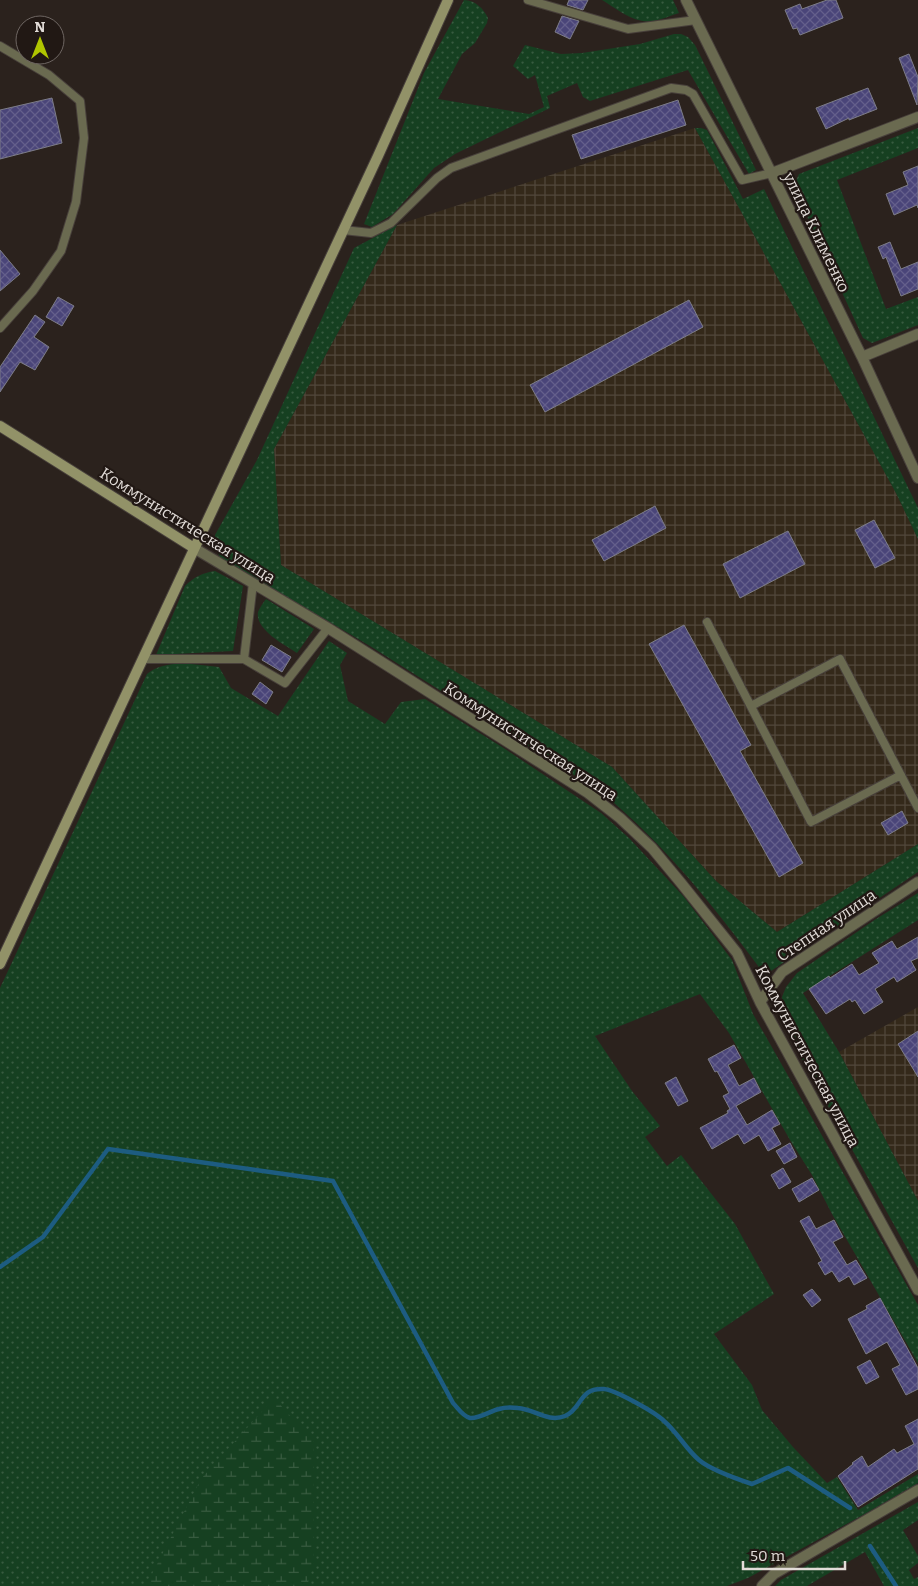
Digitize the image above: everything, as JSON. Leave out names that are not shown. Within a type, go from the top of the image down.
[{"type":"street","points":[[0,964],[343,230],[448,0]]},
{"type":"street","name":"улица Клименко","points":[[686,0],[862,357],[918,478]]},
{"type":"street","points":[[772,173],[918,117]]},
{"type":"street","points":[[862,357],[918,334]]},
{"type":"street","name":"Коммунистическая улица","points":[[0,426],[194,548],[328,628],[588,793],[620,818],[652,848],[737,953],[760,1002],[918,1290]]},
{"type":"street","name":"Степная улица","points":[[760,1002],[782,972],[918,882]]},
{"type":"street","points":[[762,1586],[774,1574],[918,1490]]},
{"type":"lane","points":[[528,0],[628,28],[696,20]]},
{"type":"lane","points":[[0,46],[49,75],[80,101],[84,138],[76,202],[61,251],[33,291],[0,328]]},
{"type":"lane","points":[[343,230],[371,233],[391,223],[437,178],[451,168],[671,88],[686,90],[693,94],[742,180],[772,173]]},
{"type":"lane","points":[[244,659],[253,584]]},
{"type":"lane","points":[[708,622],[812,822],[901,775]]},
{"type":"lane","points":[[143,659],[244,659],[284,683],[328,628]]},
{"type":"lane","points":[[751,706],[840,659],[918,808]]},
{"type":"shaded area","points":[[695,128],[896,493],[918,539],[918,844],[777,932],[716,881],[612,767],[281,565],[274,449],[397,225]]},
{"type":"shaded area","points":[[918,1007],[918,1201],[839,1052]]},
{"type":"green space","points":[[464,0],[475,3],[482,8],[488,18],[487,23],[475,43],[462,54],[438,99],[529,114],[544,107],[535,75],[528,79],[513,66],[525,45],[561,54],[582,53],[640,44],[674,34],[681,34],[688,37],[695,45],[756,170],[749,174],[688,70],[590,101],[583,97],[577,83],[547,96],[550,108],[455,154],[434,168],[393,214],[372,227],[364,224],[424,73]]},
{"type":"green space","points":[[602,0],[673,0],[679,13],[656,20],[639,20],[626,15]]},
{"type":"green space","points":[[695,128],[707,130],[743,199],[764,189],[918,508],[918,539],[896,493]]},
{"type":"green space","points":[[918,128],[918,148],[837,180],[886,309],[918,297],[918,325],[872,343],[863,338],[796,192],[795,183],[799,174]]},
{"type":"green space","points":[[397,225],[274,449],[281,565],[612,767],[716,881],[777,932],[918,844],[918,872],[765,975],[689,878],[647,833],[601,792],[370,646],[220,557],[215,548],[215,535],[257,460],[354,248]]},
{"type":"green space","points":[[215,571],[243,586],[233,651],[156,655],[185,586],[198,576]]},
{"type":"green space","points":[[266,599],[314,629],[297,653],[272,636],[261,625],[258,619],[258,612]]},
{"type":"green space","points":[[329,641],[347,653],[340,665],[348,701],[385,724],[401,702],[425,699],[502,747],[601,813],[629,838],[684,897],[732,960],[753,1014],[918,1305],[918,1363],[729,1033],[700,994],[595,1036],[632,1091],[660,1126],[645,1137],[667,1166],[681,1155],[735,1224],[774,1294],[714,1334],[752,1385],[762,1410],[827,1483],[837,1477],[858,1510],[918,1474],[918,1483],[748,1578],[727,1586],[0,1586],[0,988],[147,674],[155,669],[172,664],[219,667],[231,688],[278,716]]},
{"type":"green space","points":[[918,893],[918,920],[803,993],[839,1052],[918,1201],[918,1268],[788,1034],[782,1014],[782,997],[786,987],[797,973]]},
{"type":"green space","points":[[274,1398],[314,1442],[314,1563],[307,1586],[148,1586],[152,1574],[201,1479]]},
{"type":"green space","points":[[918,1502],[918,1520],[903,1530],[918,1556],[918,1563],[909,1570],[914,1579],[918,1577],[918,1586],[884,1586],[865,1552],[807,1586],[775,1586],[781,1580]]},
{"type":"building","points":[[569,0],[588,0],[583,10],[567,5]]},
{"type":"building","points":[[827,0],[836,0],[843,18],[800,35],[797,28],[793,29],[785,10],[800,4],[802,9]]},
{"type":"building","points":[[562,16],[579,21],[570,39],[555,32]]},
{"type":"building","points":[[909,54],[918,77],[917,105],[899,58]]},
{"type":"building","points":[[868,88],[877,109],[849,120],[849,118],[826,129],[816,108]]},
{"type":"building","points":[[52,98],[62,143],[0,159],[0,110]]},
{"type":"building","points":[[678,100],[686,125],[581,159],[572,135]]},
{"type":"building","points":[[918,166],[918,208],[917,205],[894,215],[886,194],[908,185],[903,172]]},
{"type":"building","points":[[890,242],[901,269],[918,262],[918,289],[901,296],[886,257],[883,259],[878,247]]},
{"type":"building","points":[[0,250],[20,274],[0,291]]},
{"type":"building","points":[[58,297],[74,306],[62,326],[46,317]]},
{"type":"building","points":[[689,300],[703,327],[545,412],[530,385]]},
{"type":"building","points":[[35,315],[45,322],[34,337],[49,347],[35,370],[20,362],[0,392],[0,367]]},
{"type":"building","points":[[655,506],[666,528],[604,561],[592,540]]},
{"type":"building","points":[[874,520],[895,558],[875,568],[855,530]]},
{"type":"building","points":[[788,531],[805,564],[740,598],[723,564]]},
{"type":"building","points":[[684,625],[751,745],[740,751],[803,863],[779,877],[649,644]]},
{"type":"building","points":[[271,645],[291,657],[282,672],[262,660]]},
{"type":"building","points":[[260,682],[273,692],[266,704],[252,694]]},
{"type":"building","points":[[902,811],[908,823],[888,835],[881,823]]},
{"type":"building","points":[[918,937],[918,958],[911,961],[916,970],[897,982],[894,977],[875,989],[883,1002],[864,1014],[855,1000],[852,1002],[850,999],[826,1014],[809,989],[852,964],[859,975],[879,963],[872,953],[892,941],[897,949]]},
{"type":"building","points":[[918,1031],[918,1077],[898,1044]]},
{"type":"building","points":[[734,1045],[741,1058],[728,1065],[739,1086],[754,1078],[761,1092],[736,1106],[747,1125],[772,1110],[780,1124],[772,1128],[781,1144],[768,1151],[759,1135],[744,1144],[738,1134],[712,1149],[700,1128],[728,1113],[727,1111],[730,1109],[723,1096],[729,1093],[708,1059]]},
{"type":"building","points":[[676,1077],[688,1101],[678,1106],[665,1083]]},
{"type":"building","points":[[790,1143],[797,1157],[784,1164],[776,1151]]},
{"type":"building","points":[[783,1168],[791,1182],[779,1189],[771,1175]]},
{"type":"building","points":[[812,1178],[819,1190],[799,1202],[792,1189]]},
{"type":"building","points":[[809,1216],[816,1229],[834,1220],[843,1237],[833,1242],[847,1265],[856,1260],[867,1278],[854,1285],[849,1276],[839,1282],[832,1271],[825,1275],[818,1263],[822,1261],[800,1221]]},
{"type":"building","points":[[812,1289],[821,1300],[812,1307],[803,1295]]},
{"type":"building","points":[[880,1298],[918,1368],[918,1389],[906,1395],[892,1369],[900,1365],[887,1342],[866,1354],[848,1319],[867,1309],[866,1306]]},
{"type":"building","points":[[870,1360],[879,1377],[866,1384],[857,1367]]},
{"type":"building","points":[[918,1419],[918,1469],[858,1507],[838,1476],[862,1456],[868,1467],[894,1449],[897,1453],[914,1444],[905,1426]]},
{"type":"waterway","points":[[0,1267],[43,1237],[108,1149],[333,1181],[453,1403],[465,1416],[473,1418],[501,1408],[510,1407],[524,1409],[547,1417],[559,1418],[571,1413],[590,1391],[596,1389],[609,1390],[644,1407],[659,1417],[669,1425],[699,1460],[717,1471],[752,1484],[788,1468],[850,1508]]},
{"type":"waterway","points":[[870,1546],[896,1586]]}]
